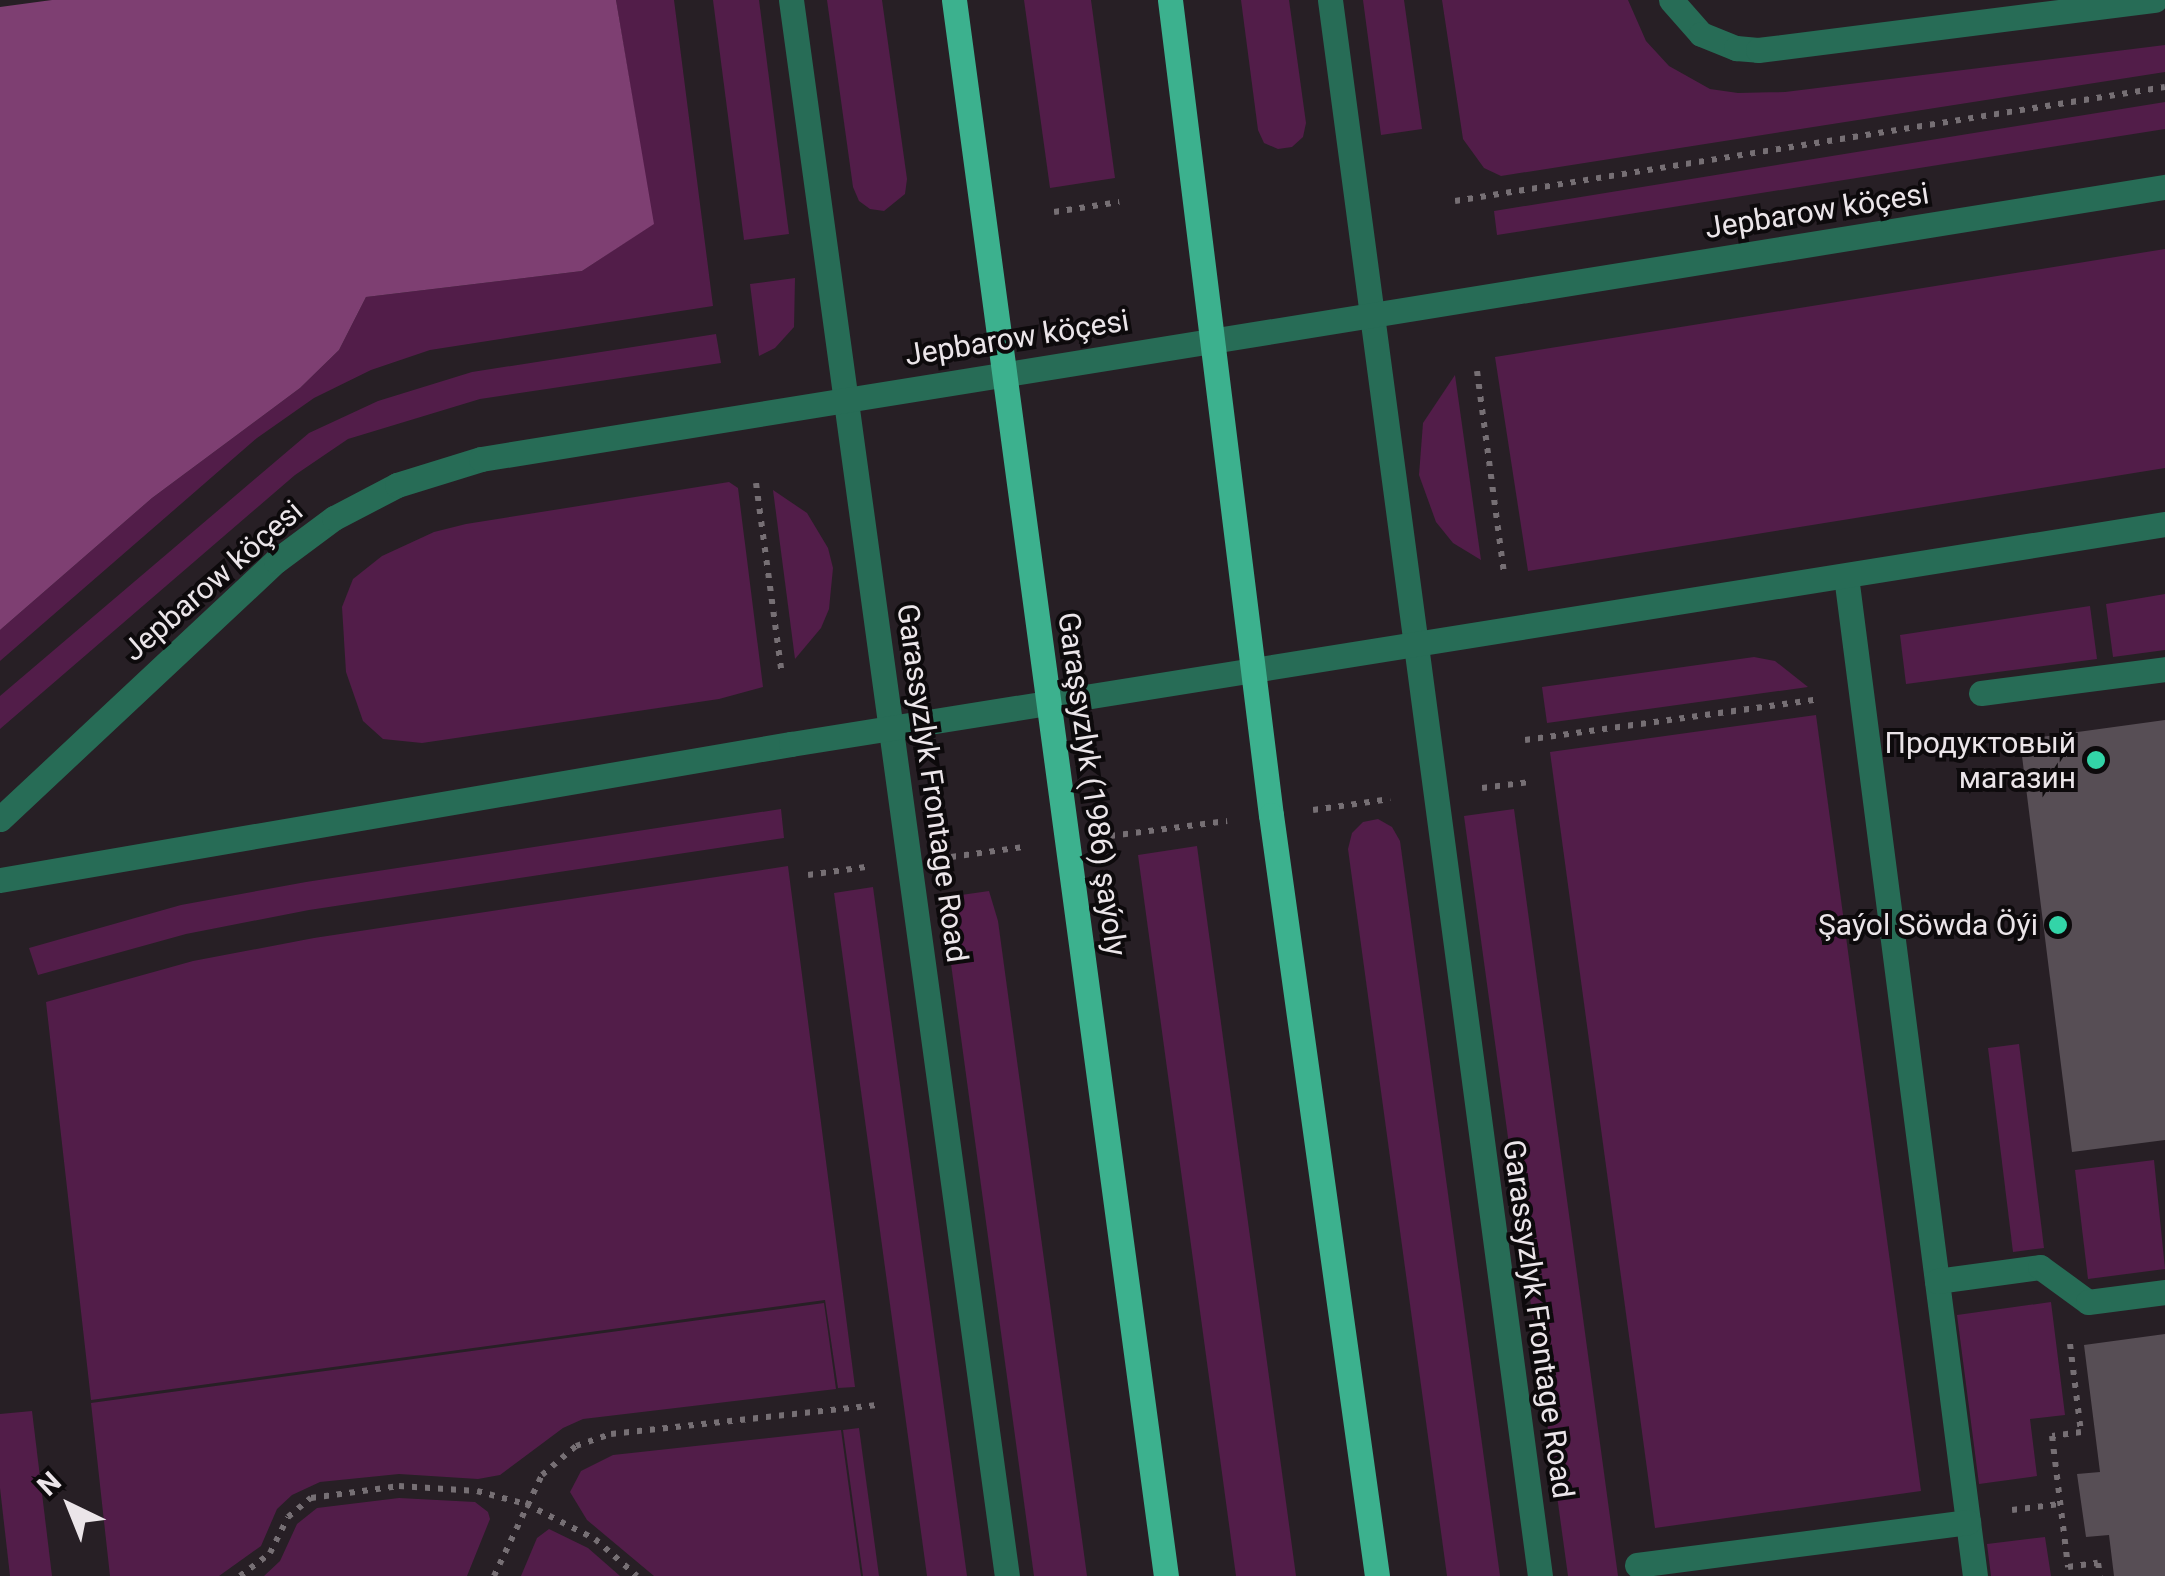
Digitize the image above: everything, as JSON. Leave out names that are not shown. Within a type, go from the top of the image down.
[{"type":"main road","name":"Garaşsyzlyk (1986) şaýoly","points":[[954,0],[1166,1576]]},
{"type":"main road","points":[[1170,0],[1271,815],[1377,1576]]},
{"type":"street","name":"Garassyzlyk Frontage Road","points":[[791,0],[1007,1576]]},
{"type":"street","name":"Garassyzlyk Frontage Road","points":[[1330,0],[1540,1576]]},
{"type":"street","points":[[1671,0],[1701,34],[1736,48],[1758,50],[2155,0]]},
{"type":"street","name":"Jepbarow köçesi","points":[[0,819],[276,561],[334,518],[397,485],[481,459],[2165,187]]},
{"type":"street","points":[[0,880],[892,727],[2165,524]]},
{"type":"street","points":[[1846,576],[1975,1576]]},
{"type":"street","points":[[1981,693],[2165,668]]},
{"type":"street","points":[[1937,1281],[2040,1267],[2088,1302],[2165,1292]]},
{"type":"street","points":[[1637,1565],[1968,1522]]},
{"type":"path","points":[[1454,201],[2165,87]]},
{"type":"path","points":[[1054,212],[1119,202]]},
{"type":"path","points":[[1477,372],[1504,574]]},
{"type":"path","points":[[756,483],[782,675]]},
{"type":"path","points":[[1525,740],[1812,700]]},
{"type":"path","points":[[808,875],[1530,782]]},
{"type":"path","points":[[2063,1284],[2081,1432],[2052,1436],[2068,1567],[2098,1563],[2100,1576]]},
{"type":"path","points":[[494,1576],[542,1475],[576,1446],[611,1434],[880,1405]]},
{"type":"path","points":[[240,1576],[270,1553],[299,1504],[323,1494],[399,1486],[453,1488],[526,1504],[595,1538],[636,1576]]},
{"type":"shaded area","points":[[52,0],[616,0],[654,224],[582,271],[366,297],[339,350],[300,388],[152,498],[0,630],[0,7]]},
{"type":"shaded area","points":[[616,0],[674,0],[713,306],[430,350],[371,370],[314,398],[257,438],[0,661],[0,630],[152,498],[300,388],[339,350],[366,297],[582,271],[653,224]]},
{"type":"shaded area","points":[[713,0],[759,0],[789,234],[744,240]]},
{"type":"shaded area","points":[[827,0],[882,0],[907,179],[905,194],[884,211],[870,209],[859,201],[853,187]]},
{"type":"shaded area","points":[[1024,0],[1091,0],[1115,178],[1050,188]]},
{"type":"shaded area","points":[[1241,0],[1289,0],[1306,123],[1303,137],[1292,147],[1278,149],[1264,143],[1258,130]]},
{"type":"shaded area","points":[[1363,0],[1404,0],[1422,129],[1381,135]]},
{"type":"shaded area","points":[[1442,0],[1628,0],[1646,41],[1669,66],[1710,89],[1738,93],[1785,92],[2165,45],[2165,72],[1501,176],[1484,168],[1463,139]]},
{"type":"shaded area","points":[[2165,102],[2165,129],[1497,235],[1494,211]]},
{"type":"shaded area","points":[[2165,249],[2165,468],[1528,571],[1495,357]]},
{"type":"shaded area","points":[[795,278],[794,327],[775,348],[759,356],[750,284]]},
{"type":"shaded area","points":[[716,334],[721,363],[480,399],[348,439],[295,475],[0,729],[0,696],[309,433],[378,401],[472,372]]},
{"type":"shaded area","points":[[1455,375],[1481,560],[1453,543],[1436,522],[1419,475],[1423,423]]},
{"type":"shaded area","points":[[729,482],[738,488],[763,687],[719,699],[422,743],[383,739],[363,721],[346,672],[342,607],[353,579],[382,556],[434,532],[466,524]]},
{"type":"shaded area","points":[[773,490],[807,513],[828,548],[833,568],[829,609],[821,628],[795,659]]},
{"type":"shaded area","points":[[2165,594],[2165,650],[2113,657],[2106,604]]},
{"type":"shaded area","points":[[2090,606],[2097,659],[1906,684],[1900,635]]},
{"type":"shaded area","points":[[1754,657],[1775,661],[1808,687],[1547,723],[1542,687]]},
{"type":"shaded area","points":[[1816,715],[1921,1491],[1655,1528],[1550,752]]},
{"type":"shaded area","points":[[781,809],[784,838],[309,910],[186,934],[38,975],[29,948],[181,905]]},
{"type":"shaded area","points":[[1514,809],[1618,1576],[1568,1576],[1464,816]]},
{"type":"shaded area","points":[[1378,819],[1392,827],[1400,841],[1500,1576],[1447,1576],[1348,849],[1352,833],[1363,822]]},
{"type":"shaded area","points":[[1197,846],[1296,1576],[1236,1576],[1138,855]]},
{"type":"shaded area","points":[[788,866],[855,1387],[838,1388],[825,1300],[91,1400],[46,1002],[193,961],[314,938]]},
{"type":"shaded area","points":[[873,887],[967,1576],[927,1576],[834,893]]},
{"type":"shaded area","points":[[989,891],[998,921],[1087,1576],[1034,1576],[946,927],[947,897]]},
{"type":"shaded area","points":[[2019,1044],[2044,1248],[2013,1252],[1988,1048]]},
{"type":"shaded area","points":[[2154,1160],[2165,1269],[2088,1279],[2075,1170]]},
{"type":"shaded area","points":[[2051,1302],[2065,1415],[2030,1419],[2037,1476],[1979,1484],[1957,1315]]},
{"type":"shaded area","points":[[824,1303],[836,1389],[583,1419],[563,1428],[500,1475],[478,1479],[399,1474],[320,1482],[292,1495],[277,1509],[261,1546],[219,1576],[110,1576],[91,1403]]},
{"type":"shaded area","points":[[32,1411],[52,1576],[10,1576],[0,1488],[0,1414]]},
{"type":"shaded area","points":[[859,1428],[879,1576],[863,1576],[843,1430]]},
{"type":"shaded area","points":[[841,1430],[861,1576],[654,1576],[587,1520],[570,1492],[581,1471],[613,1455]]},
{"type":"shaded area","points":[[399,1498],[475,1502],[488,1512],[490,1519],[467,1576],[264,1576],[280,1561],[297,1524],[317,1508]]},
{"type":"shaded area","points":[[549,1529],[588,1548],[620,1576],[521,1576],[537,1538]]},
{"type":"shaded area","points":[[2045,1537],[2051,1576],[1991,1576],[1987,1544]]},
{"type":"building","points":[[2165,720],[2165,1140],[2072,1152],[2020,740]]},
{"type":"building","points":[[2165,1334],[2165,1576],[2114,1576],[2109,1535],[2086,1537],[2077,1474],[2100,1472],[2084,1345]]},
{"type":"place","name":"Продуктовый магазин","points":[[2096,760]]},
{"type":"place","name":"Şaýol Söwda Öýi","points":[[2058,925]]}]
